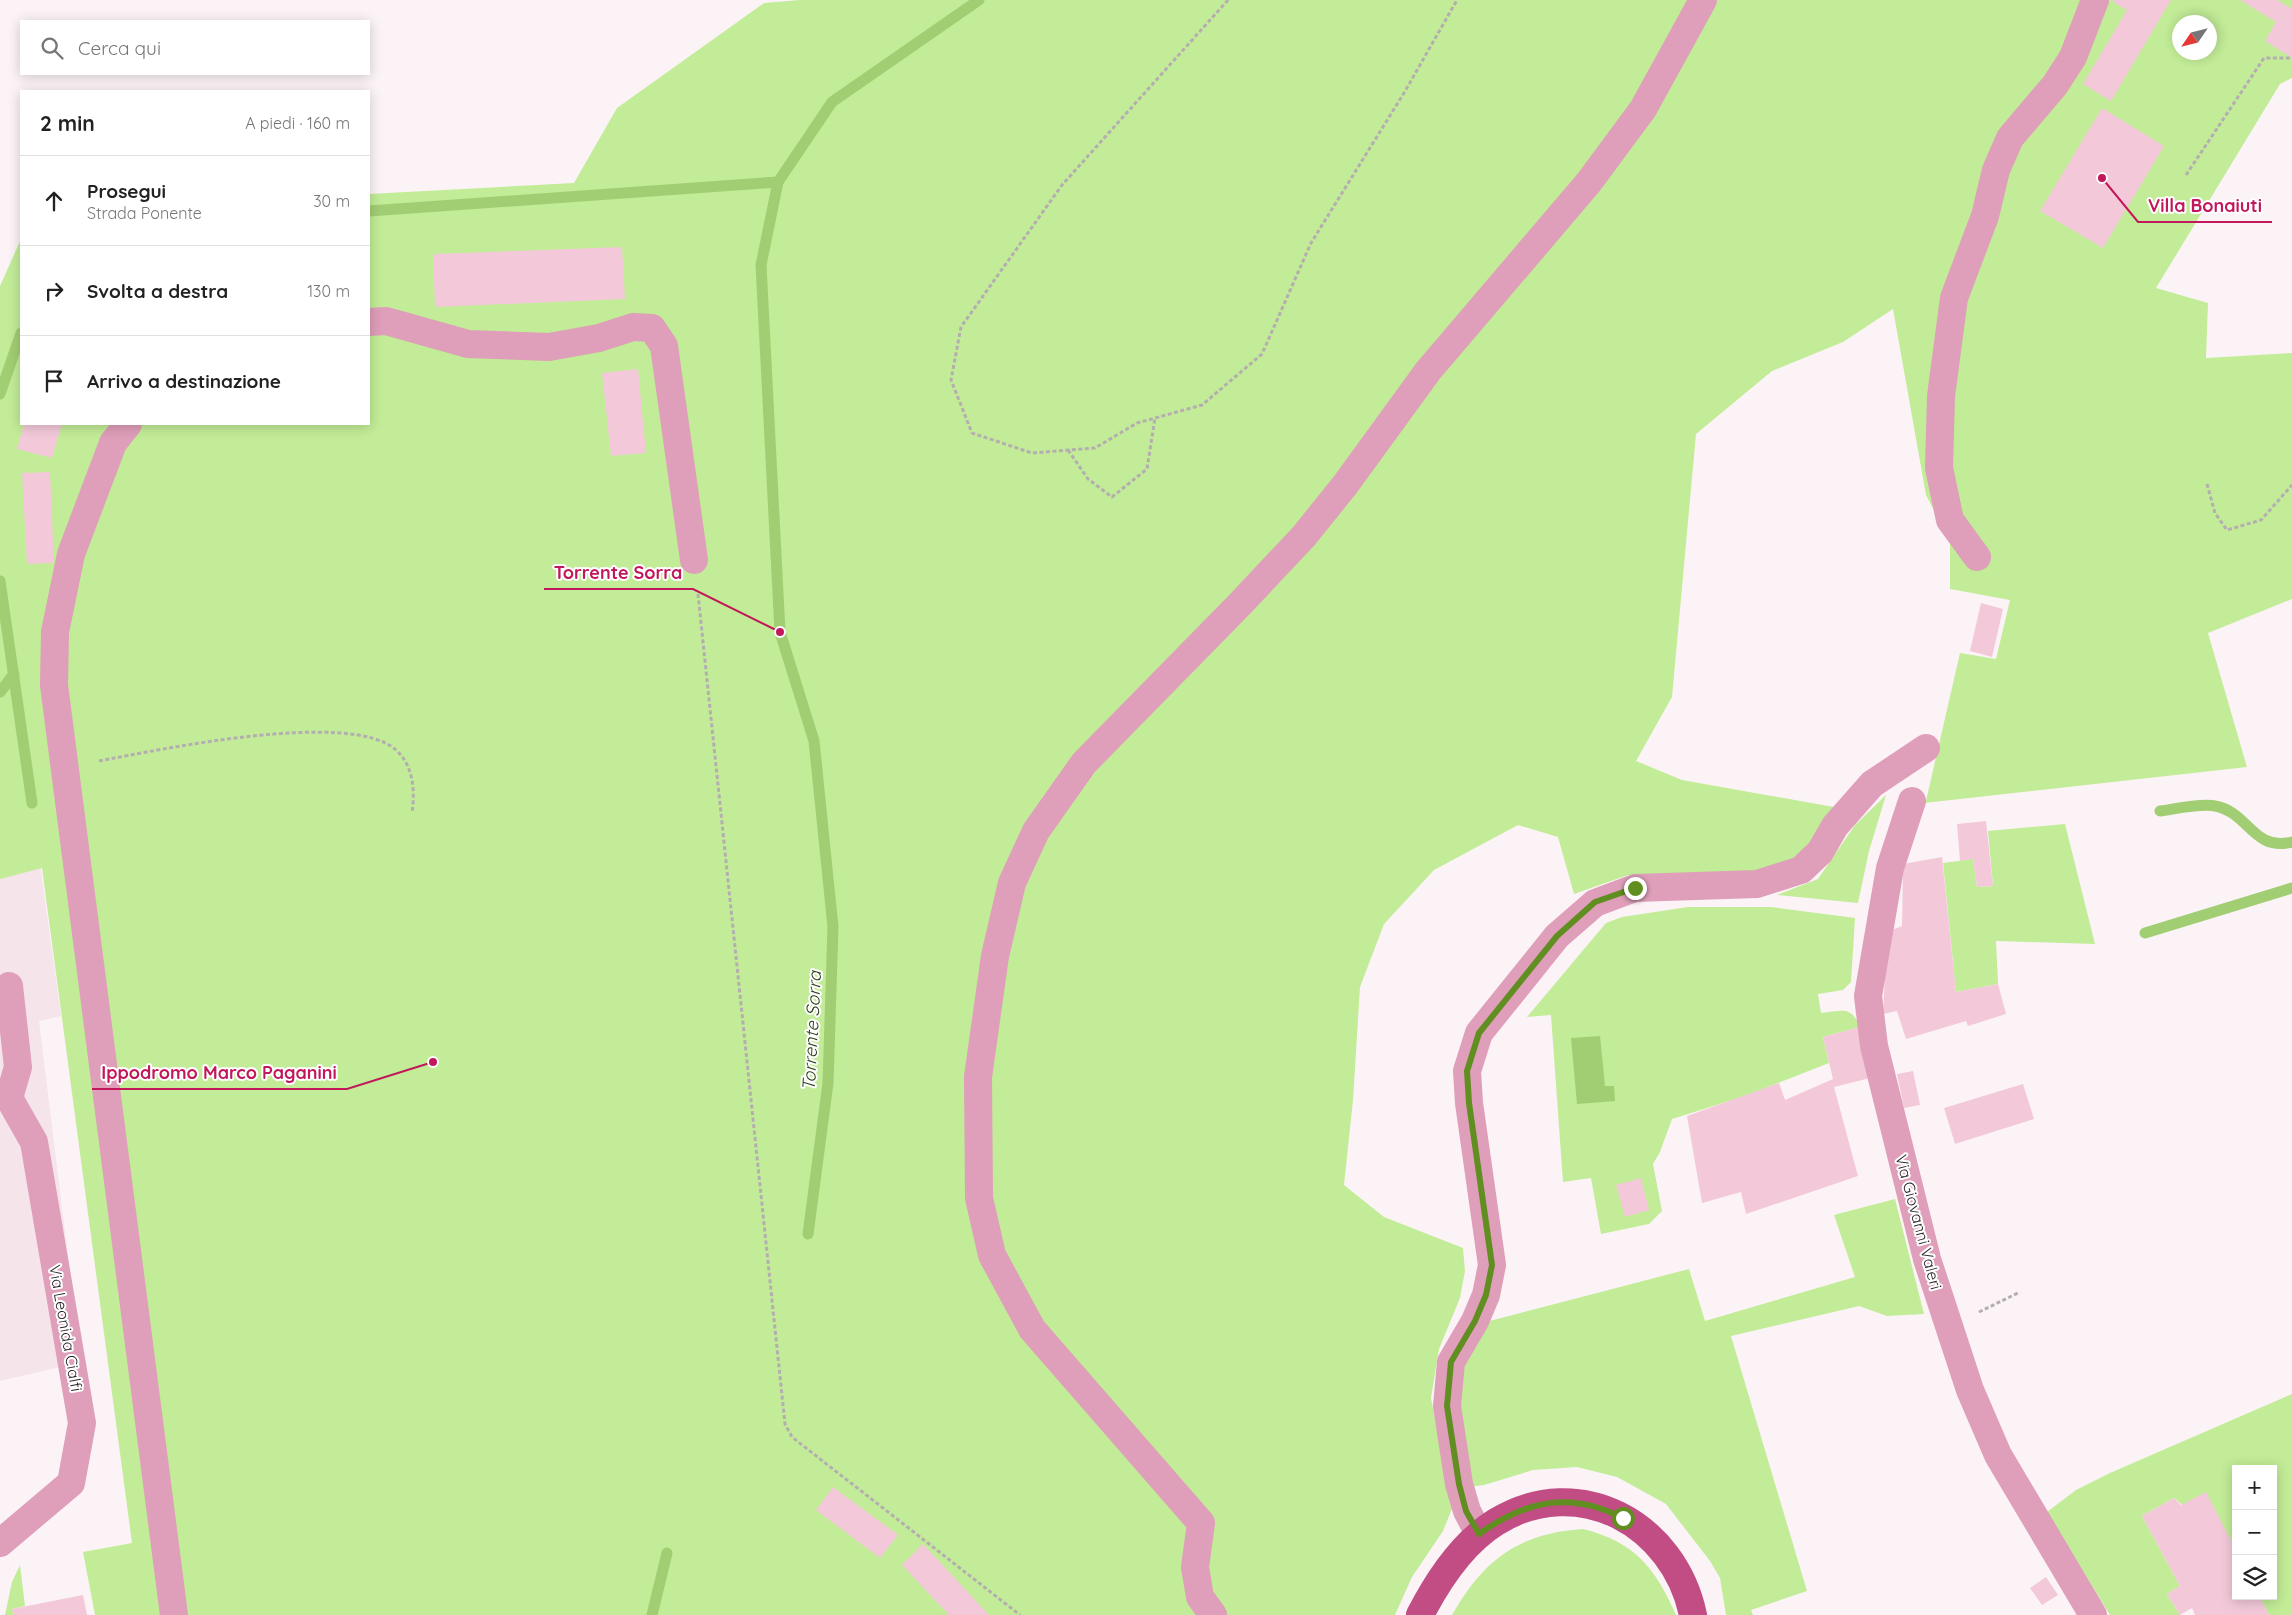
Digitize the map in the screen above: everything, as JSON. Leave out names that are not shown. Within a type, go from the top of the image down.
[{"type":"main road","points":[[1420,1615],[1449,1569],[1479,1534],[1520,1510],[1546,1503],[1576,1502],[1607,1510],[1637,1526],[1662,1550],[1686,1587],[1694,1615]]},
{"type":"street","points":[[1213,1615],[1200,1598],[1195,1567],[1201,1523],[1032,1329],[992,1255],[979,1198],[978,1077],[995,956],[1012,883],[1036,831],[1084,763],[1304,536],[1345,485],[1428,371],[1589,182],[1643,109],[1704,0]]},
{"type":"street","points":[[1977,557],[1950,520],[1939,468],[1941,396],[1954,298],[1985,216],[1996,170],[2010,138],[2055,86],[2073,57],[2095,0]]},
{"type":"street","points":[[370,322],[386,321],[468,344],[549,347],[599,338],[633,327],[652,328],[664,346],[694,560]]},
{"type":"street","points":[[127,425],[113,443],[71,554],[55,632],[54,684],[174,1615]]},
{"type":"street","points":[[1479,1534],[1466,1511],[1459,1484],[1447,1406],[1451,1362],[1475,1321],[1486,1295],[1492,1265],[1469,1103],[1467,1071],[1479,1033],[1557,936],[1595,902],[1635,888],[1757,884],[1801,870],[1820,852],[1835,826],[1872,784],[1926,748]]},
{"type":"street","name":"Via Giovanni Valeri","points":[[1912,801],[1890,868],[1868,996],[1878,1063],[1927,1259],[1970,1390],[1998,1455],[2093,1615]]},
{"type":"street","points":[[5,1095],[18,1067],[9,986]]},
{"type":"street","name":"Via Leonida Cialfi","points":[[0,1543],[71,1483],[82,1423],[34,1142],[5,1095]]},
{"type":"path","points":[[1228,0],[1062,185],[961,327],[951,380],[972,433],[1032,453],[1095,448],[1137,423],[1202,405],[1262,354],[1311,243],[1404,93],[1457,0]]},
{"type":"path","points":[[2186,175],[2264,58],[2292,58]]},
{"type":"path","points":[[1068,450],[1088,479],[1112,497],[1148,469],[1155,418]]},
{"type":"path","points":[[2207,484],[2214,513],[2227,530],[2261,520],[2292,485]]},
{"type":"path","points":[[694,560],[785,1424],[792,1437],[1020,1615]]},
{"type":"path","points":[[64,765],[229,738],[335,732],[374,737],[397,750],[410,772],[415,793],[412,813]]},
{"type":"path","points":[[1948,1325],[2020,1292]]},
{"type":"shaded area","points":[[800,0],[2292,0],[2292,78],[2280,84],[2156,288],[2208,303],[2206,358],[2292,353],[2292,599],[2208,633],[2247,767],[1924,803],[1960,653],[1996,659],[2010,600],[1950,589],[1950,541],[1926,495],[1893,309],[1843,342],[1772,371],[1696,434],[1672,697],[1636,761],[1682,780],[1834,807],[1813,839],[1794,860],[1761,874],[1628,875],[1574,894],[1558,837],[1518,825],[1434,870],[1384,924],[1360,987],[1353,1100],[1344,1185],[1384,1217],[1463,1248],[1465,1271],[1460,1298],[1439,1349],[1431,1398],[1452,1509],[1443,1531],[1412,1577],[1395,1615],[95,1615],[83,1552],[132,1543],[42,868],[0,879],[0,286],[20,241],[20,425],[370,425],[370,194],[574,183],[617,108],[764,3]]},
{"type":"shaded area","points":[[1886,795],[1869,851],[1858,903],[1777,895],[1818,879],[1855,825]]},
{"type":"shaded area","points":[[2065,824],[2095,944],[1996,941],[1998,984],[1956,992],[1943,863],[1973,859],[1977,887],[1993,886],[1988,831]]},
{"type":"shaded area","points":[[39,856],[61,1016],[39,1021],[81,1362],[0,1381],[0,865]]},
{"type":"shaded area","points":[[1688,907],[1771,907],[1855,918],[1851,982],[1843,990],[1818,994],[1821,1013],[1849,1012],[1857,1020],[1860,1027],[1823,1037],[1829,1063],[1742,1097],[1672,1119],[1660,1152],[1653,1164],[1662,1211],[1649,1224],[1601,1234],[1591,1178],[1563,1182],[1551,1015],[1527,1017],[1606,923],[1622,917]]},
{"type":"shaded area","points":[[1600,1036],[1605,1086],[1614,1086],[1615,1101],[1577,1104],[1571,1038]]},
{"type":"shaded area","points":[[1895,1199],[1924,1314],[1887,1316],[1859,1306],[1731,1336],[1807,1591],[1751,1610],[1753,1615],[1726,1615],[1720,1578],[1710,1561],[1666,1504],[1617,1477],[1577,1467],[1533,1470],[1484,1485],[1468,1487],[1455,1398],[1458,1370],[1482,1323],[1689,1269],[1705,1321],[1855,1277],[1834,1215]]},
{"type":"shaded area","points":[[2292,1394],[2292,1615],[2269,1615],[2261,1600],[2277,1600],[2277,1465],[2232,1465],[2232,1547],[2174,1498],[2142,1516],[2180,1586],[2167,1594],[2180,1615],[2110,1615],[2047,1512],[2076,1490],[2110,1473]]},
{"type":"shaded area","points":[[1583,1529],[1617,1541],[1641,1559],[1660,1584],[1676,1615],[1452,1615],[1477,1579],[1505,1553],[1522,1543],[1540,1536]]},
{"type":"shaded area","points":[[20,1565],[25,1606],[12,1609],[14,1615],[5,1615],[12,1582]]},
{"type":"building","points":[[2114,0],[2171,0],[2111,101],[2083,84],[2127,10],[2113,2]]},
{"type":"building","points":[[2240,0],[2277,0],[2292,9],[2291,57],[2265,41],[2276,22]]},
{"type":"building","points":[[2102,108],[2164,146],[2103,248],[2040,211]]},
{"type":"building","points":[[622,247],[625,299],[435,307],[433,254]]},
{"type":"building","points":[[638,369],[646,453],[611,456],[602,373]]},
{"type":"building","points":[[24,425],[62,425],[52,458],[17,449]]},
{"type":"building","points":[[50,472],[54,563],[27,564],[22,473]]},
{"type":"building","points":[[1981,603],[2003,609],[1992,657],[1970,651]]},
{"type":"building","points":[[1986,821],[1993,886],[1977,887],[1973,859],[1960,861],[1957,824]]},
{"type":"building","points":[[1942,857],[1956,992],[1998,984],[2006,1014],[1968,1026],[1966,1021],[1906,1039],[1897,1011],[1883,1014],[1887,932],[1902,926],[1903,864]]},
{"type":"building","points":[[1860,1027],[1870,1078],[1834,1087],[1858,1176],[1746,1214],[1741,1192],[1702,1203],[1687,1116],[1779,1083],[1785,1100],[1833,1079],[1823,1037]]},
{"type":"building","points":[[1913,1071],[1920,1105],[1904,1108],[1897,1074]]},
{"type":"building","points":[[2023,1084],[2034,1119],[1955,1144],[1944,1108]]},
{"type":"building","points":[[1641,1178],[1649,1210],[1625,1217],[1616,1185]]},
{"type":"building","points":[[833,1487],[898,1535],[880,1558],[816,1510]]},
{"type":"building","points":[[2206,1492],[2232,1542],[2232,1600],[2261,1600],[2269,1615],[2195,1615],[2192,1608],[2180,1615],[2167,1594],[2180,1586],[2142,1516],[2174,1498],[2181,1505]]},
{"type":"building","points":[[923,1544],[989,1615],[949,1615],[902,1565]]},
{"type":"building","points":[[2046,1577],[2058,1595],[2042,1605],[2030,1588]]},
{"type":"building","points":[[83,1595],[87,1615],[14,1615],[12,1609]]},
{"type":"waterway","name":"Torrente Sorra","points":[[808,1234],[828,1083],[833,927],[814,741],[780,632],[761,265],[778,182],[832,102],[979,0]]},
{"type":"waterway","points":[[370,211],[778,182]]},
{"type":"waterway","points":[[0,394],[20,336]]},
{"type":"waterway","points":[[0,581],[32,803]]},
{"type":"waterway","points":[[0,692],[14,674]]},
{"type":"waterway","points":[[2160,811],[2195,806],[2215,806],[2236,816],[2259,837],[2279,844],[2292,842]]},
{"type":"waterway","points":[[2145,933],[2292,888]]},
{"type":"waterway","name":"Torrente Sorra","points":[[652,1615],[667,1553]]},
{"type":"place","name":"Villa Bonaiuti","points":[[2102,178]]},
{"type":"place","name":"Torrente Sorra","points":[[780,632]]},
{"type":"place","name":"Ippodromo Marco Paganini","points":[[433,1062]]},
{"type":"route","points":[[1623,1518],[1590,1504],[1560,1501],[1520,1510],[1496,1522],[1479,1534],[1466,1511],[1459,1484],[1447,1406],[1451,1362],[1475,1321],[1486,1295],[1492,1265],[1469,1103],[1467,1071],[1479,1033],[1557,936],[1595,902],[1635,888]]}]
